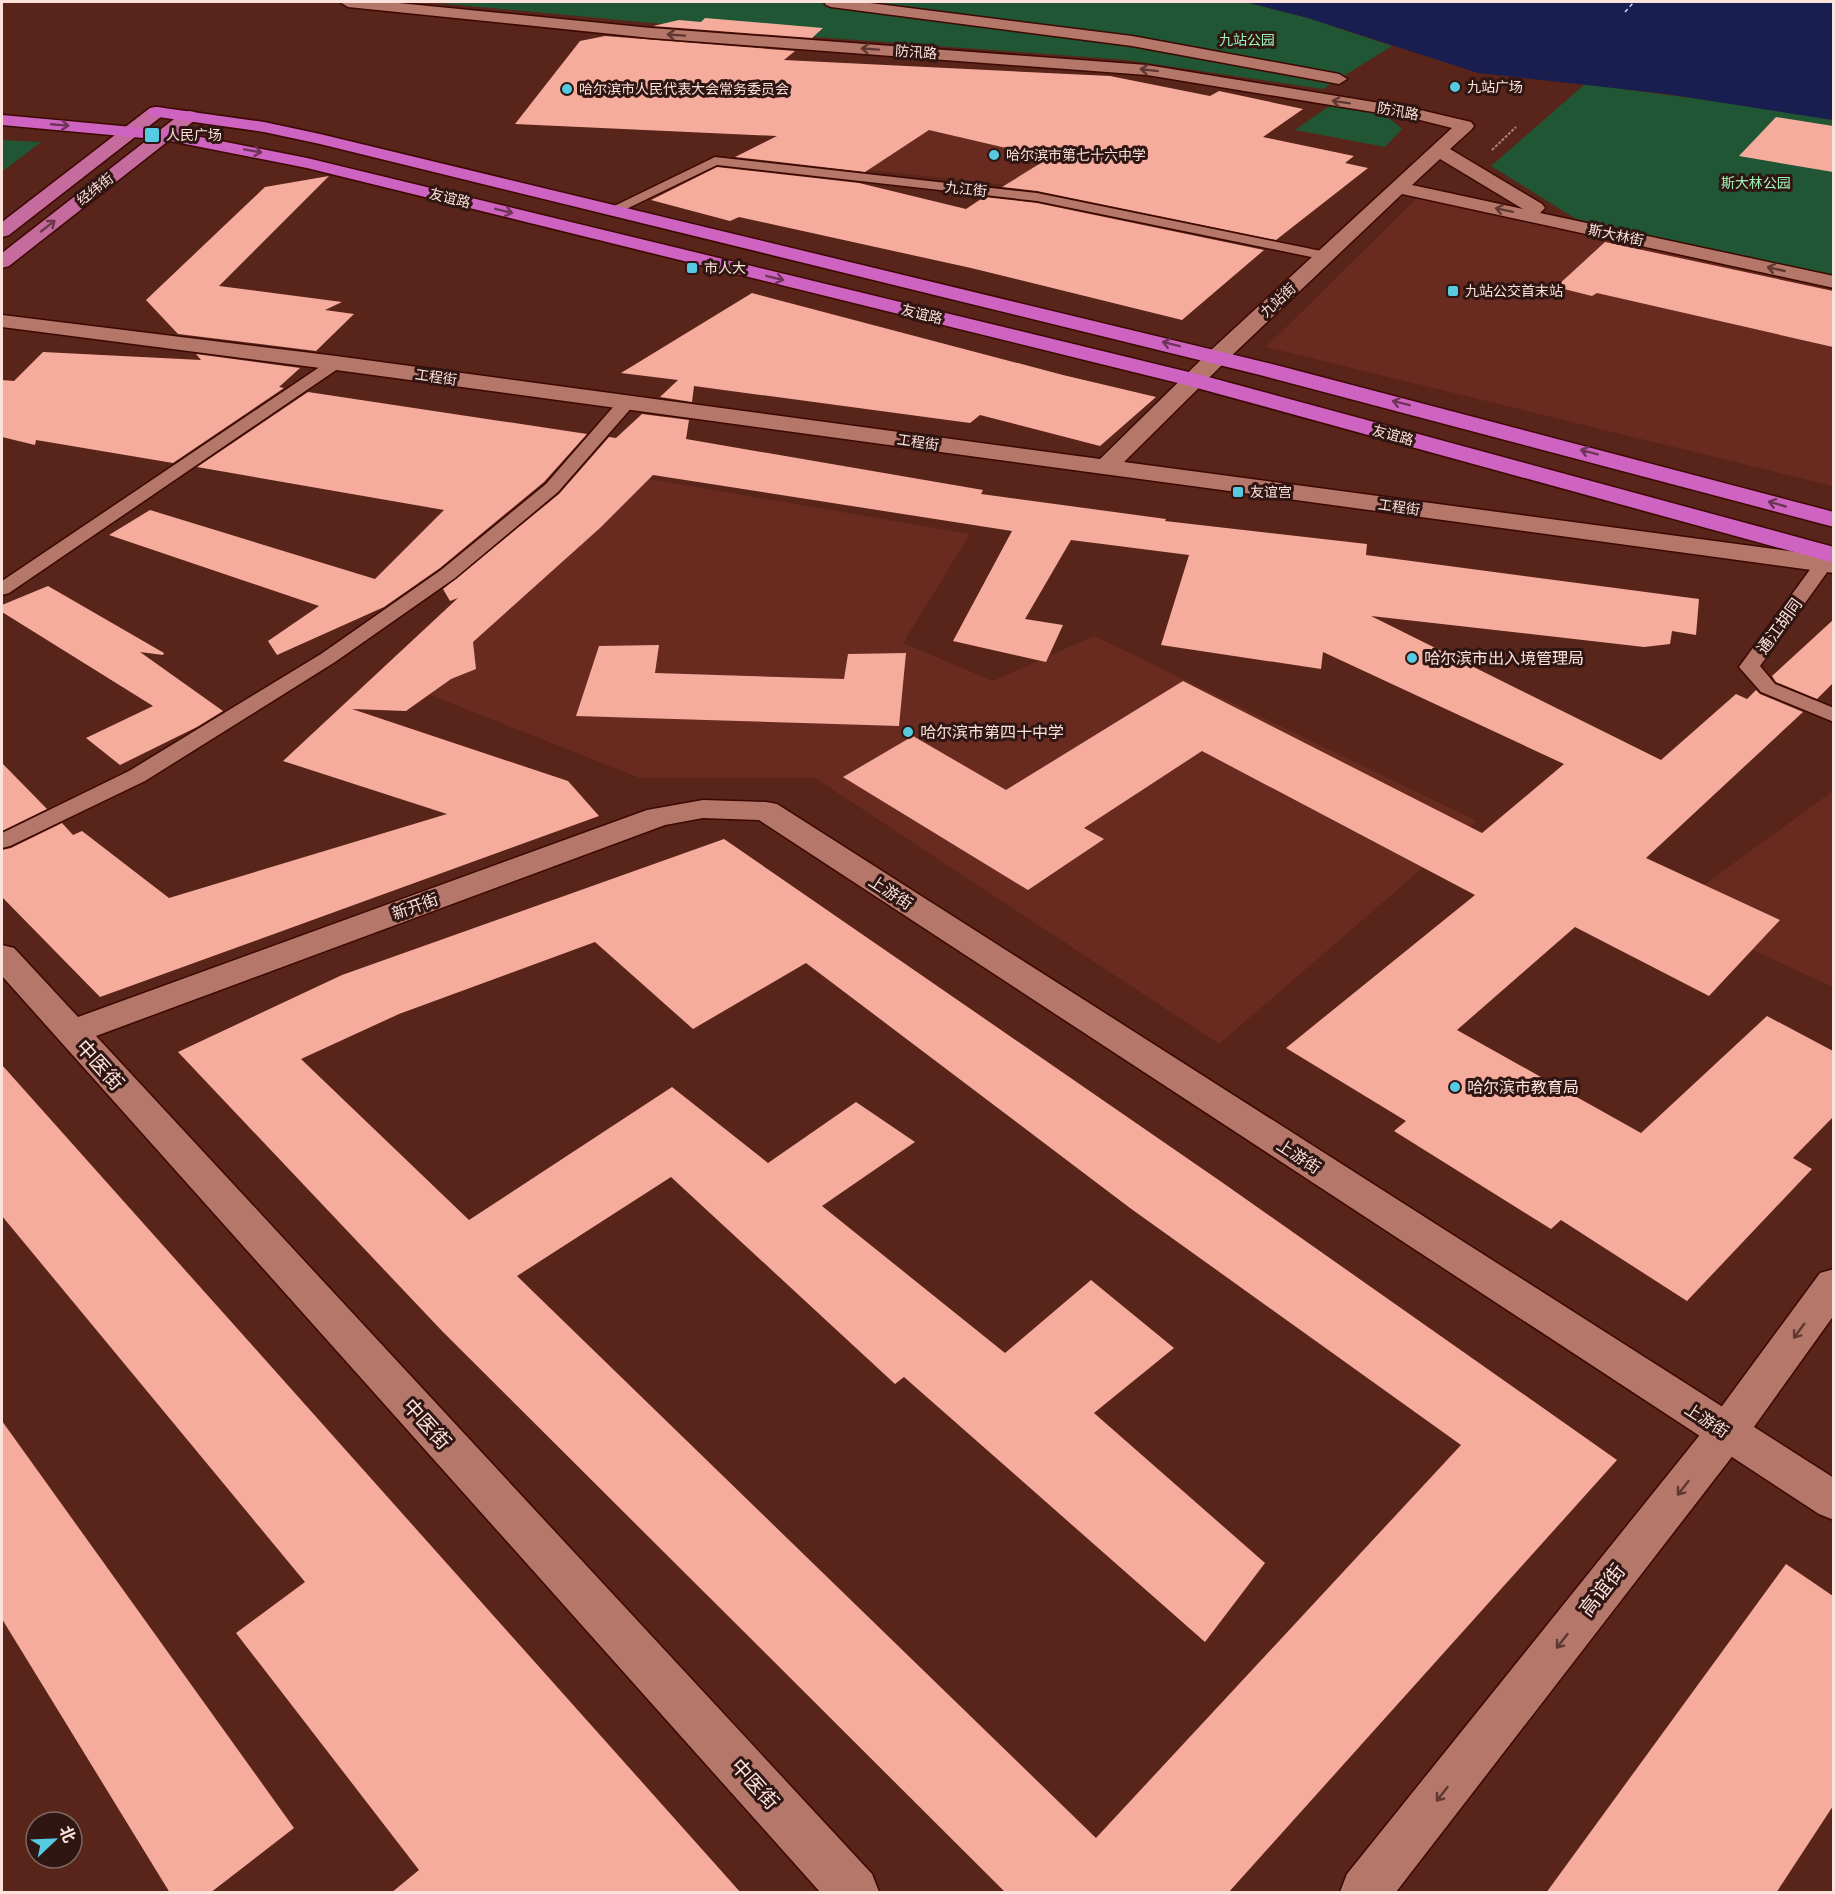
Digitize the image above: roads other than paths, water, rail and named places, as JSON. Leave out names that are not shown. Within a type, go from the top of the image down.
[{"type":"highway","points":[[2,102],[73,107]]},
{"type":"highway","name":"友谊路","points":[[120,110],[156,112],[264,127],[613,210],[1218,356],[1585,450],[1833,520]]},
{"type":"highway","name":"友谊路","points":[[2,120],[165,135],[307,163],[1193,380],[1830,561]]},
{"type":"main road","name":"经纬街","points":[[2,231],[156,112]]},
{"type":"main road","name":"经纬街","points":[[2,262],[189,116]]},
{"type":"street","name":"防汛路","points":[[348,2],[651,33],[1147,70],[1416,114],[1465,126],[1446,143]]},
{"type":"street","points":[[831,2],[1132,41],[1339,79]]},
{"type":"street","name":"九站街","points":[[1105,467],[1218,356],[1446,143]]},
{"type":"street","points":[[1446,143],[1560,223]]},
{"type":"street","name":"斯大林街","points":[[1399,188],[1833,282]]},
{"type":"street","name":"工程街","points":[[2,321],[336,363],[1105,467],[1830,561]]},
{"type":"street","name":"新开街","points":[[70,1033],[658,817],[703,809],[766,811]]},
{"type":"street","name":"上游街","points":[[766,811],[1833,1501]]},
{"type":"street","name":"中医街","points":[[2,956],[854,1893]]},
{"type":"street","name":"高谊街","points":[[1365,1893],[1726,1433],[1833,1284]]},
{"type":"lane","name":"九江街","points":[[613,210],[715,161],[1037,197],[1326,256]]},
{"type":"lane","points":[[2,589],[336,363]]},
{"type":"lane","points":[[2,841],[137,776],[328,658],[439,581],[552,488],[627,402]]},
{"type":"lane","name":"通江胡同","points":[[1830,561],[1749,667],[1768,688],[1833,716]]},
{"type":"place","name":"九站广场","points":[[1455,87]]},
{"type":"place","name":"哈尔滨市人民代表大会常务委员会","points":[[567,89]]},
{"type":"place","name":"人民广场","points":[[152,135]]},
{"type":"place","name":"哈尔滨市第七十六中学","points":[[994,155]]},
{"type":"place","name":"市人大","points":[[692,268]]},
{"type":"place","name":"九站公交首末站","points":[[1453,291]]},
{"type":"place","name":"友谊宫","points":[[1238,492]]},
{"type":"place","name":"哈尔滨市出入境管理局","points":[[1412,658]]},
{"type":"place","name":"哈尔滨市第四十中学","points":[[908,732]]},
{"type":"place","name":"哈尔滨市教育局","points":[[1455,1087]]},
{"type":"park label","name":"九站公园","points":[[1247,40]]},
{"type":"park label","name":"斯大林公园","points":[[1756,183]]}]
